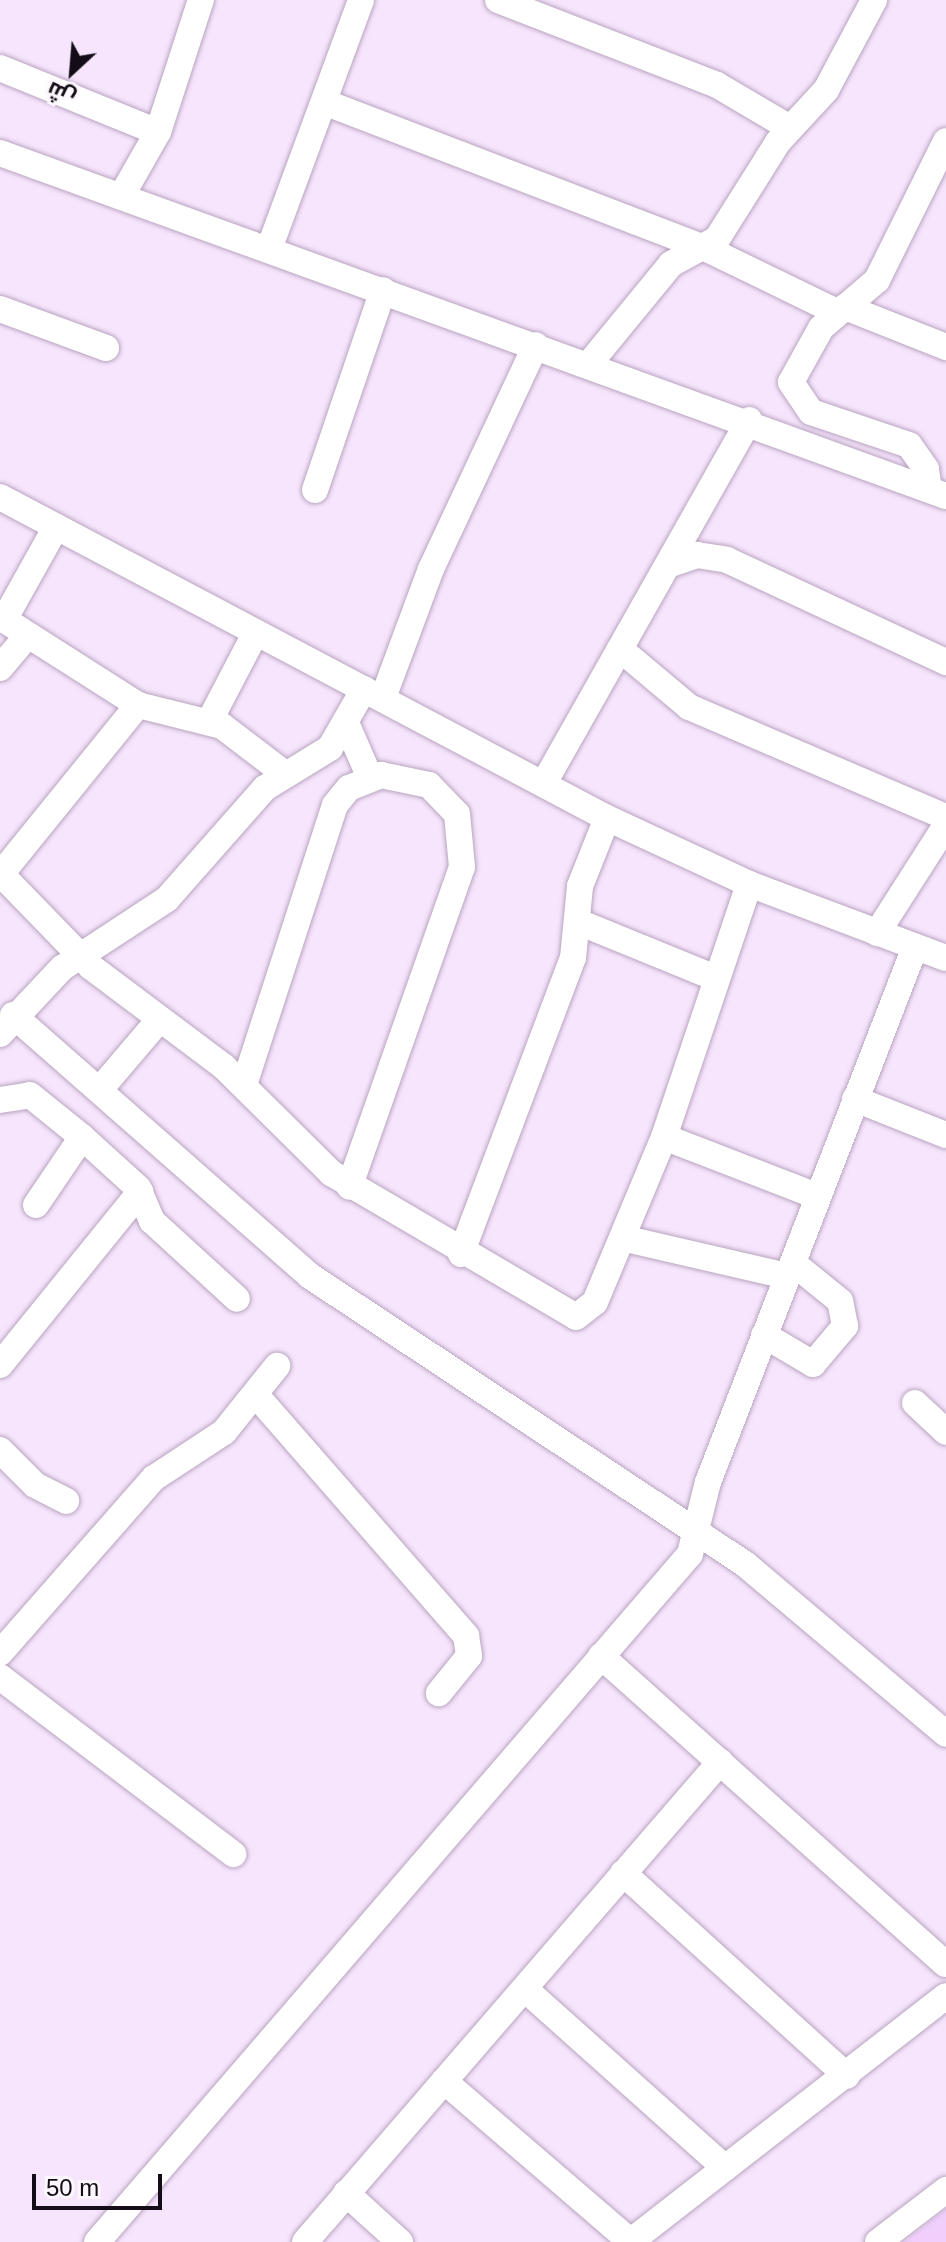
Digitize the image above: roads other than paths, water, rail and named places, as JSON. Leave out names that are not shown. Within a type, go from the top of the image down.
[{"type":"street","points":[[122,195],[158,132],[201,0]]},
{"type":"street","points":[[269,249],[361,0]]},
{"type":"street","points":[[498,0],[717,85],[790,128]]},
{"type":"street","points":[[589,364],[671,264],[705,248],[790,128],[826,90],[874,0]]},
{"type":"street","points":[[0,68],[158,132]]},
{"type":"street","points":[[324,102],[705,248],[841,309],[946,347]]},
{"type":"street","points":[[937,492],[909,445],[811,412],[795,397],[794,369],[841,309],[883,271],[946,141]]},
{"type":"street","points":[[0,153],[749,420],[937,492]]},
{"type":"street","points":[[883,271],[905,331]]},
{"type":"street","points":[[315,490],[383,290]]},
{"type":"street","points":[[0,309],[106,348]]},
{"type":"street","points":[[536,345],[374,694],[323,754],[285,774],[167,899],[80,956],[4,1026],[102,1087],[338,1298],[700,1532],[791,1599],[946,1734]]},
{"type":"street","points":[[544,783],[749,420]]},
{"type":"street","points":[[0,497],[607,818],[749,884],[946,958]]},
{"type":"street","points":[[698,511],[727,560]]},
{"type":"street","points":[[56,527],[2,618],[138,705],[210,720],[285,774]]},
{"type":"street","points":[[668,565],[697,555],[727,560],[946,662]]},
{"type":"street","points":[[210,720],[256,632]]},
{"type":"street","points":[[0,668],[28,635]]},
{"type":"street","points":[[620,649],[689,707],[946,817]]},
{"type":"street","points":[[138,705],[1,874],[80,956],[244,1085],[349,1187],[461,1254],[576,1317],[595,1302],[664,1137],[749,884]]},
{"type":"street","points":[[347,725],[370,778]]},
{"type":"street","points":[[244,1085],[330,815],[349,788],[370,778],[403,776],[440,793],[457,814],[465,854],[349,1187]]},
{"type":"street","points":[[461,1254],[581,923],[583,875],[607,818]]},
{"type":"street","points":[[877,933],[946,825]]},
{"type":"street","points":[[581,923],[716,978]]},
{"type":"street","points":[[97,2242],[686,1560],[700,1532],[704,1492],[915,947]]},
{"type":"street","points":[[102,1087],[159,1020]]},
{"type":"street","points":[[0,1100],[30,1095],[82,1137],[140,1192],[152,1221],[237,1299]]},
{"type":"street","points":[[855,1099],[946,1135]]},
{"type":"street","points":[[36,1205],[82,1137]]},
{"type":"street","points":[[664,1137],[817,1196]]},
{"type":"street","points":[[0,1365],[140,1192]]},
{"type":"street","points":[[622,1238],[790,1270],[840,1301],[845,1326],[813,1364],[764,1335]]},
{"type":"street","points":[[0,1653],[154,1478],[224,1432],[277,1366]]},
{"type":"street","points":[[256,1395],[466,1636],[469,1656],[439,1693]]},
{"type":"street","points":[[915,1403],[946,1432]]},
{"type":"street","points":[[0,1450],[35,1485],[66,1501]]},
{"type":"street","points":[[601,1656],[946,1964]]},
{"type":"street","points":[[0,1677],[233,1854]]},
{"type":"street","points":[[305,2242],[720,1762]]},
{"type":"street","points":[[623,1873],[847,2076]]},
{"type":"street","points":[[526,1990],[725,2168]]},
{"type":"street","points":[[444,2081],[631,2242],[946,1996]]},
{"type":"street","points":[[878,2242],[946,2190]]},
{"type":"street","points":[[346,2193],[400,2242]]}]
